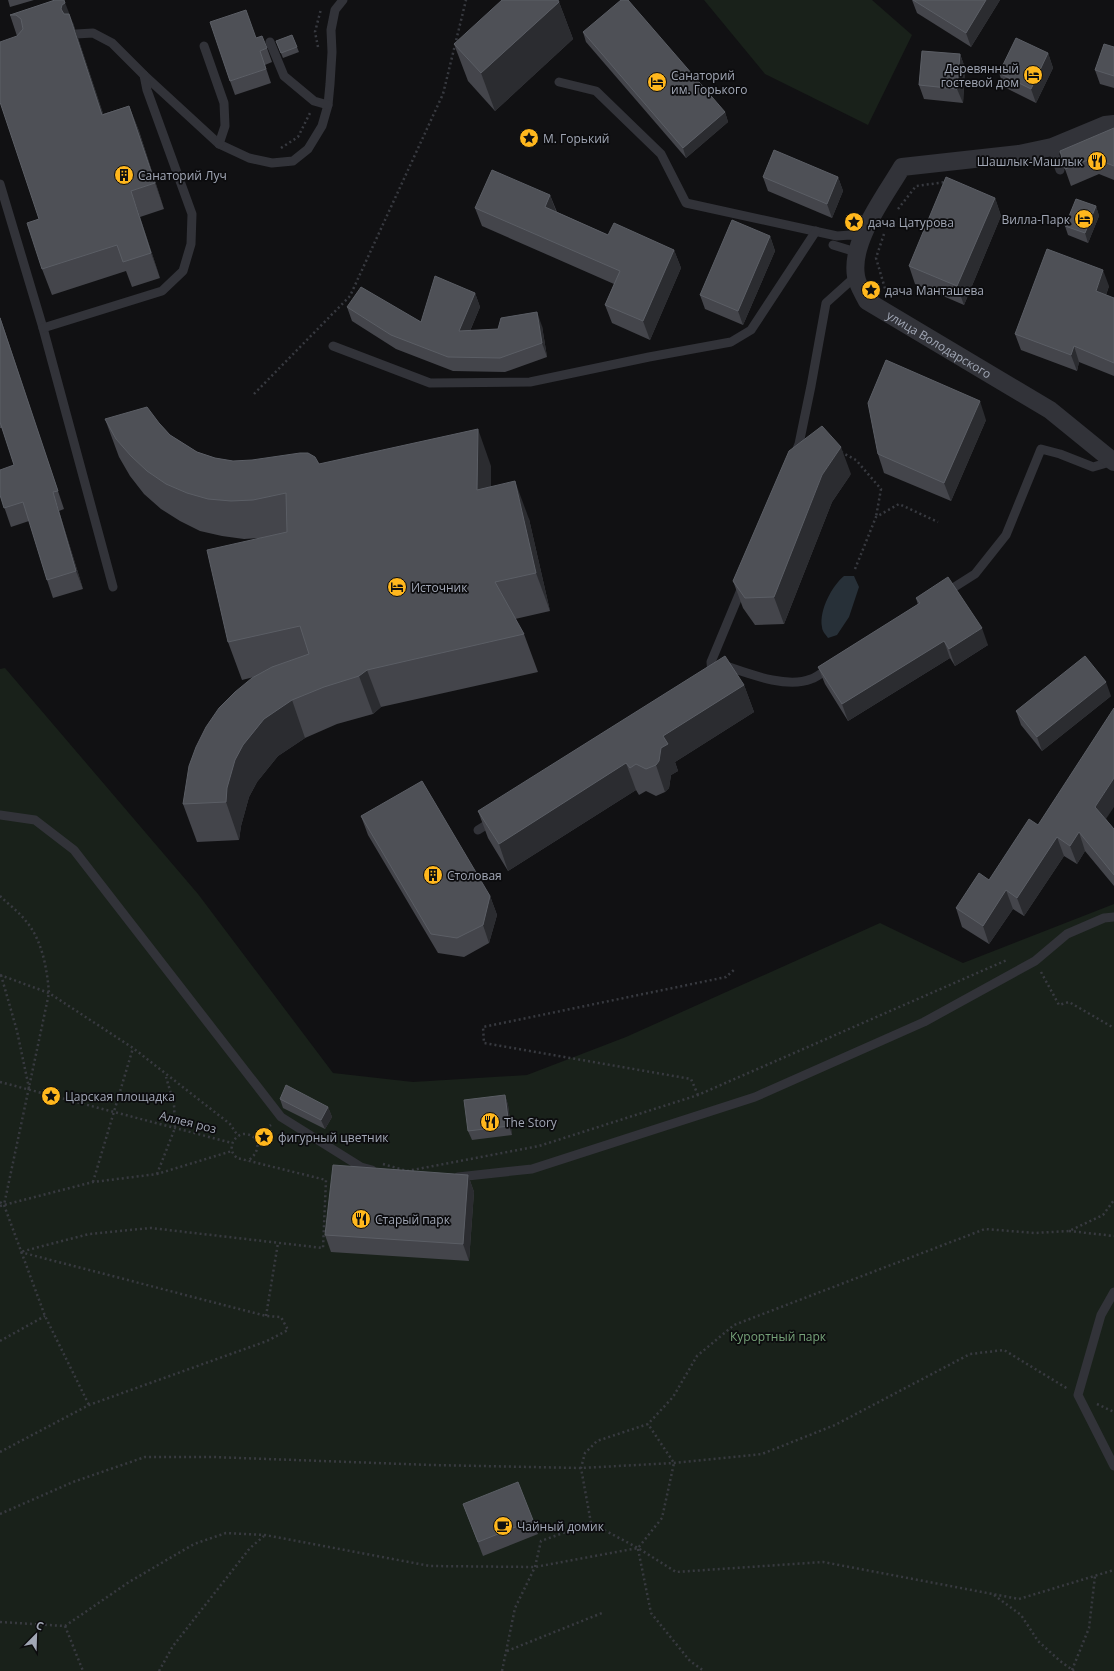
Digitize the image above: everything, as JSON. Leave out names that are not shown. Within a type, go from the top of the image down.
[{"type":"street","points":[[858,245],[902,167],[1019,154],[1052,147],[1105,125],[1114,124]]},
{"type":"street","name":"улица Володарского","points":[[858,245],[856,276],[867,301],[1050,410],[1114,462]]},
{"type":"lane","points":[[76,34],[93,33],[112,43],[144,75],[219,144],[249,158],[272,163],[293,161],[308,149],[322,126],[328,105],[332,52],[331,30],[335,10],[343,0]]},
{"type":"lane","points":[[270,42],[284,76],[314,101],[328,105]]},
{"type":"lane","points":[[204,46],[224,103],[226,126],[219,144]]},
{"type":"lane","points":[[43,328],[162,291],[183,271],[191,244],[192,214],[147,90],[144,75]]},
{"type":"lane","points":[[559,82],[596,91],[661,154],[686,203],[837,236],[850,235],[858,245]]},
{"type":"lane","points":[[1052,147],[1060,170]]},
{"type":"lane","points":[[0,184],[43,328],[113,586]]},
{"type":"lane","points":[[333,346],[430,383],[530,382],[648,357],[732,342],[752,330],[816,231]]},
{"type":"lane","points":[[834,245],[858,245]]},
{"type":"lane","points":[[791,464],[799,444],[826,303],[856,276]]},
{"type":"lane","points":[[936,599],[975,574],[1006,535],[1041,449],[1060,454],[1093,467],[1114,462]]},
{"type":"lane","points":[[708,682],[712,676],[711,662],[746,576]]},
{"type":"lane","points":[[711,662],[762,678],[794,682],[811,679],[838,662]]},
{"type":"lane","points":[[478,830],[505,814]]},
{"type":"lane","points":[[0,816],[35,820],[74,850],[281,1117],[361,1167],[381,1173]]},
{"type":"lane","points":[[450,1178],[532,1169],[755,1097],[924,1022],[1035,961],[1066,934],[1104,918],[1114,917]]},
{"type":"lane","points":[[1114,1292],[1101,1315],[1078,1395],[1114,1466]]},
{"type":"path","points":[[254,394],[350,296],[444,94],[466,0]]},
{"type":"path","points":[[893,215],[916,186],[946,182]]},
{"type":"path","points":[[886,228],[876,258],[887,295]]},
{"type":"path","points":[[836,449],[856,460],[881,489],[876,516],[855,569]]},
{"type":"path","points":[[876,516],[899,504],[938,522]]},
{"type":"path","points":[[0,896],[26,920],[39,944],[48,972],[49,993],[30,1091],[4,1205],[20,1252],[45,1316],[89,1405]]},
{"type":"path","points":[[379,1163],[407,1171],[540,1146],[698,1095],[1009,959]]},
{"type":"path","points":[[1035,961],[1059,1005],[1070,1002],[1114,1028]]},
{"type":"path","points":[[698,1095],[691,1079],[484,1043],[483,1026],[726,977],[735,969]]},
{"type":"path","points":[[0,975],[49,993],[132,1048],[166,1076],[230,1124],[238,1136]]},
{"type":"path","points":[[0,975],[16,1031],[30,1091]]},
{"type":"path","points":[[93,1182],[132,1048]]},
{"type":"path","points":[[156,1174],[175,1128],[174,1104],[166,1076]]},
{"type":"path","name":"Аллея роз","points":[[0,1082],[232,1143]]},
{"type":"path","points":[[254,1138],[281,1117]]},
{"type":"path","points":[[20,1252],[89,1234],[151,1228],[323,1248],[326,1180],[247,1161],[237,1158],[232,1151],[232,1143],[238,1136],[246,1134],[254,1138],[258,1145],[257,1152],[253,1158],[247,1161]]},
{"type":"path","points":[[0,1206],[93,1182],[156,1174],[232,1151]]},
{"type":"path","points":[[1069,1231],[1103,1215],[1114,1200]]},
{"type":"path","points":[[0,1202],[4,1205]]},
{"type":"path","points":[[591,1524],[581,1468],[585,1453],[597,1441],[648,1424],[673,1397],[697,1356],[734,1325],[985,1229],[1035,1233],[1069,1231],[1114,1236]]},
{"type":"path","points":[[266,1316],[278,1243]]},
{"type":"path","points":[[0,1452],[89,1405],[267,1341],[288,1330],[281,1317],[266,1316],[20,1252]]},
{"type":"path","points":[[0,1341],[45,1316]]},
{"type":"path","points":[[0,1514],[73,1482],[145,1457],[213,1457],[431,1465],[581,1468],[674,1463],[762,1454],[835,1425],[970,1354],[1004,1350],[1078,1395]]},
{"type":"path","points":[[0,1622],[65,1626],[130,1582],[194,1544],[226,1533],[265,1535],[430,1566],[535,1567],[638,1548],[662,1518],[674,1463],[648,1424]]},
{"type":"path","points":[[502,1671],[515,1608],[535,1567],[541,1541],[591,1524],[638,1548],[676,1572],[823,1562],[1019,1600],[1114,1570]]},
{"type":"path","points":[[159,1671],[173,1646],[250,1548],[265,1535]]},
{"type":"path","points":[[638,1548],[651,1613],[690,1661],[704,1671]]},
{"type":"path","points":[[993,1594],[1022,1615],[1038,1641],[1073,1671],[1089,1628],[1095,1576]]},
{"type":"path","points":[[506,1651],[602,1613]]},
{"type":"path","points":[[65,1626],[83,1671]]},
{"type":"green space","points":[[704,0],[872,0],[912,35],[868,125],[765,74]]},
{"type":"green space","name":"Курортный парк","points":[[5,668],[198,894],[333,1073],[413,1082],[527,1075],[626,1037],[880,923],[963,963],[1114,904],[1114,1671],[0,1671],[0,669]]},
{"type":"shaded area","points":[[844,576],[854,576],[859,587],[849,617],[837,635],[828,638],[822,628],[822,613],[831,592],[839,580]]},
{"type":"building","name":"Cанаторий Луч","points":[[55,0],[64,0],[65,3],[62,5],[61,9],[64,14],[69,14],[102,115],[129,106],[155,183],[131,191],[151,253],[123,262],[117,245],[42,269],[27,223],[39,219],[0,102],[0,42],[17,36],[23,29],[21,19],[16,15],[10,15]]},
{"type":"building","points":[[502,0],[558,0],[559,2],[481,73],[454,44]]},
{"type":"building","name":"Санаторий им. Горького","points":[[621,0],[628,0],[725,112],[683,148],[583,32]]},
{"type":"building","points":[[913,0],[986,0],[966,33]]},
{"type":"building","points":[[246,10],[256,38],[262,36],[267,48],[260,51],[266,69],[230,81],[210,22]]},
{"type":"building","points":[[292,35],[297,47],[281,53],[276,41]]},
{"type":"building","points":[[1016,38],[1048,53],[1031,89],[999,73]]},
{"type":"building","points":[[1104,44],[1114,47],[1114,76],[1095,70]]},
{"type":"building","points":[[922,51],[960,54],[957,89],[919,85]]},
{"type":"building","points":[[1114,128],[1114,166],[1093,158],[1065,169],[1060,151]]},
{"type":"building","points":[[774,150],[838,177],[827,204],[763,177]]},
{"type":"building","points":[[492,170],[550,195],[545,207],[608,235],[614,223],[674,250],[643,321],[605,305],[620,271],[475,208]]},
{"type":"building","points":[[946,177],[995,198],[957,286],[909,266]]},
{"type":"building","points":[[1076,199],[1096,206],[1085,233],[1065,226]]},
{"type":"building","points":[[732,220],[770,236],[738,311],[700,295]]},
{"type":"building","points":[[1047,249],[1103,270],[1096,291],[1114,298],[1114,363],[1074,346],[1071,355],[1015,334]]},
{"type":"building","points":[[435,276],[475,293],[459,331],[498,329],[501,318],[537,312],[542,343],[500,358],[448,357],[391,335],[347,307],[361,287],[421,322]]},
{"type":"building","points":[[0,318],[58,491],[53,492],[76,571],[47,580],[23,502],[4,508],[0,495],[0,470],[14,465],[0,422]]},
{"type":"building","points":[[886,360],[980,401],[944,483],[878,454],[868,403]]},
{"type":"building","points":[[147,407],[170,435],[197,452],[215,458],[233,461],[308,453],[315,457],[319,464],[478,429],[477,490],[515,481],[536,573],[495,582],[524,634],[367,670],[359,676],[324,687],[292,700],[264,719],[243,745],[235,760],[227,788],[226,802],[183,804],[189,766],[196,747],[206,727],[219,708],[252,678],[272,667],[309,654],[300,626],[228,642],[207,550],[287,532],[286,493],[253,500],[231,501],[208,499],[187,493],[166,484],[147,471],[131,456],[116,439],[105,419]]},
{"type":"building","points":[[822,426],[841,447],[822,475],[774,597],[745,598],[733,581],[789,451]]},
{"type":"building","points":[[948,577],[982,628],[949,649],[944,641],[842,704],[818,667],[920,603],[916,598]]},
{"type":"building","points":[[725,656],[744,685],[663,736],[668,744],[661,748],[659,761],[656,765],[646,769],[636,764],[630,768],[626,763],[499,844],[478,811]]},
{"type":"building","points":[[1085,656],[1106,682],[1037,737],[1016,711]]},
{"type":"building","points":[[1114,708],[1114,778],[1095,807],[1114,829],[1114,875],[1079,832],[1070,846],[1057,837],[1017,898],[1006,890],[983,926],[956,908],[979,873],[989,880],[1029,819],[1038,825]]},
{"type":"building","name":"Столовая","points":[[422,781],[490,896],[483,925],[457,938],[431,934],[361,816]]},
{"type":"building","points":[[286,1085],[328,1107],[321,1120],[280,1099]]},
{"type":"building","name":"The Story","points":[[505,1095],[509,1126],[468,1131],[464,1100]]},
{"type":"building","points":[[333,1165],[468,1175],[463,1244],[325,1235]]},
{"type":"building","name":"Чайный домик","points":[[518,1482],[533,1520],[478,1542],[463,1504]]},
{"type":"place","name":"Деревянный гостевой дом","points":[[1033,75]]},
{"type":"place","name":"Санаторий им. Горького","points":[[657,82]]},
{"type":"place","name":"М. Горький","points":[[529,138]]},
{"type":"place","name":"Шашлык-Машлык","points":[[1097,161]]},
{"type":"place","name":"Cанаторий Луч","points":[[124,175]]},
{"type":"place","name":"Вилла-Парк","points":[[1084,219]]},
{"type":"place","name":"дача Цатурова","points":[[854,222]]},
{"type":"place","name":"дача Манташева","points":[[871,290]]},
{"type":"place","name":"Источник","points":[[397,587]]},
{"type":"place","name":"Столовая","points":[[433,875]]},
{"type":"place","name":"Царская площадка","points":[[51,1096]]},
{"type":"place","name":"The Story","points":[[490,1122]]},
{"type":"place","name":"фигурный цветник","points":[[264,1137]]},
{"type":"place","name":"Старый парк","points":[[361,1219]]},
{"type":"place","name":"Чайный домик","points":[[503,1526]]}]
